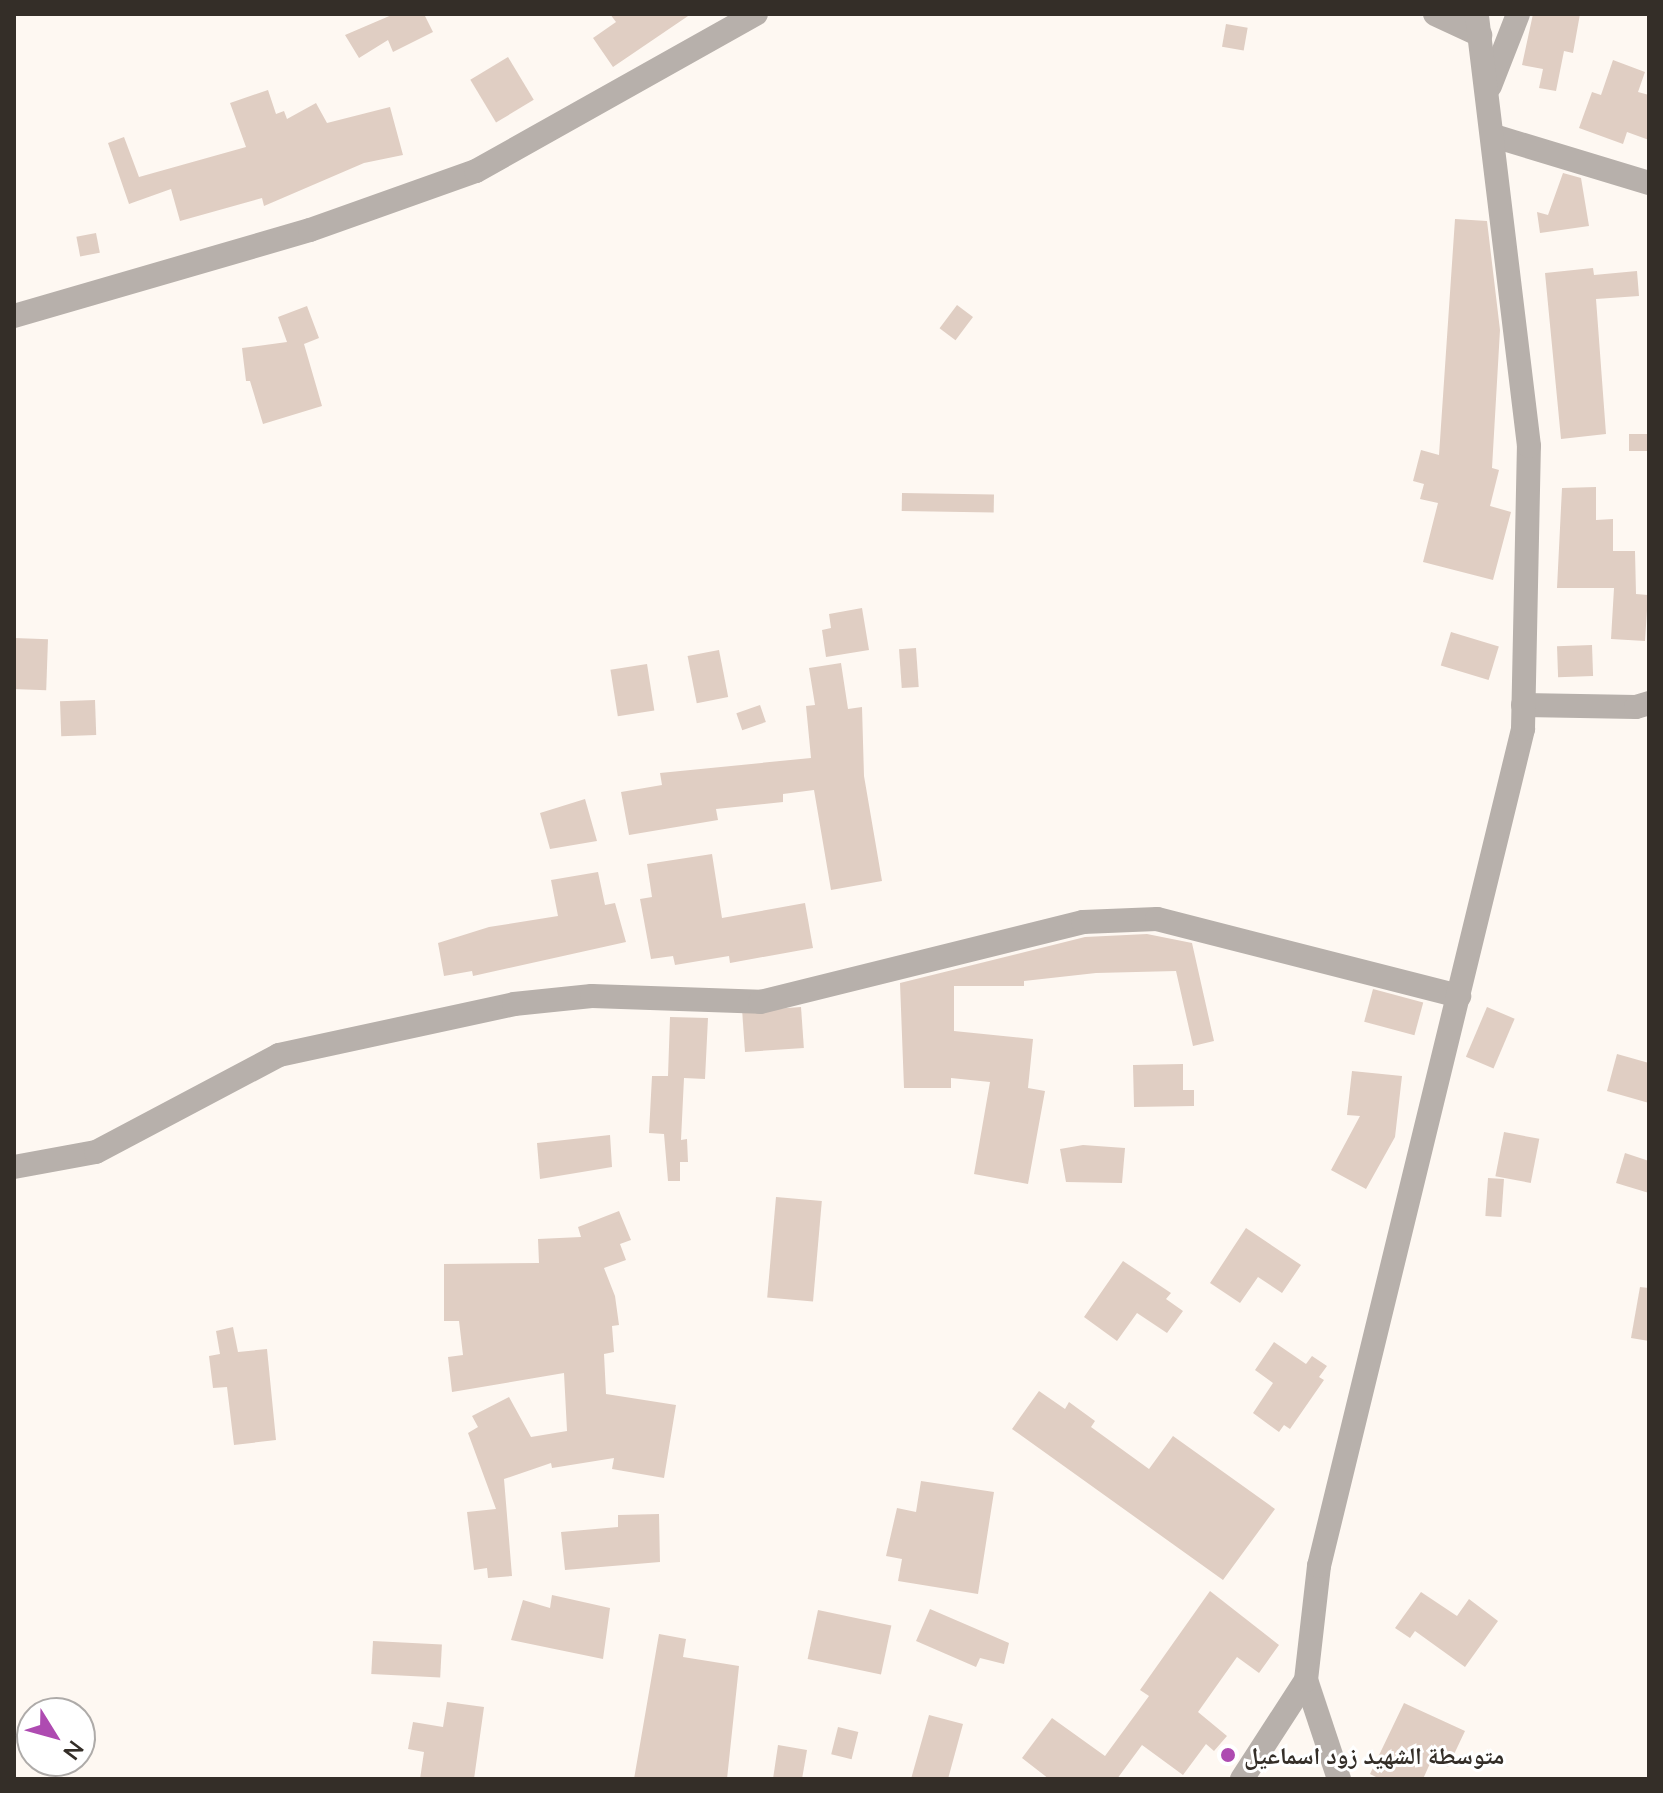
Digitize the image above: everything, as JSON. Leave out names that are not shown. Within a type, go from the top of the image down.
[{"type":"street","points":[[14,316],[310,230],[476,171],[756,14]]},
{"type":"street","points":[[1339,1779],[1306,1680],[1319,1566],[1504,817],[1523,705],[1529,446],[1489,90],[1479,25],[1435,14]]},
{"type":"street","points":[[1489,90],[1518,14]]},
{"type":"street","points":[[1494,136],[1649,183]]},
{"type":"street","points":[[1523,705],[1649,703]]},
{"type":"street","points":[[14,1167],[96,1152],[279,1055],[514,1004],[592,996],[760,1002],[1083,922],[1157,919],[1459,996]]},
{"type":"street","points":[[1242,1779],[1306,1680]]},
{"type":"building","points":[[394,14],[424,14],[433,32],[393,52],[388,40],[359,58],[345,35]]},
{"type":"building","points":[[610,14],[691,14],[613,67],[593,38],[616,22]]},
{"type":"building","points":[[1533,14],[1580,14],[1573,53],[1564,51],[1556,91],[1539,88],[1543,69],[1522,65]]},
{"type":"building","points":[[1226,24],[1248,28],[1244,50],[1222,47]]},
{"type":"building","points":[[508,57],[534,100],[496,123],[470,80]]},
{"type":"building","points":[[1613,60],[1645,72],[1638,92],[1649,95],[1649,140],[1627,132],[1623,144],[1579,128],[1592,92],[1601,95]]},
{"type":"building","points":[[268,90],[276,114],[284,111],[287,119],[316,103],[327,123],[390,107],[403,155],[364,163],[264,206],[262,198],[180,221],[171,189],[129,204],[108,143],[124,137],[139,177],[246,147],[230,103]]},
{"type":"building","points":[[1563,173],[1581,178],[1589,226],[1540,233],[1537,212],[1548,215]]},
{"type":"building","points":[[1455,219],[1487,221],[1500,330],[1492,468],[1499,470],[1490,506],[1511,512],[1493,580],[1423,562],[1438,503],[1420,499],[1424,484],[1413,481],[1421,450],[1439,455]]},
{"type":"building","points":[[96,233],[100,253],[80,256],[76,237]]},
{"type":"building","points":[[1593,268],[1594,275],[1637,271],[1639,296],[1596,299],[1606,434],[1561,439],[1545,273]]},
{"type":"building","points":[[957,305],[973,317],[956,340],[940,328]]},
{"type":"building","points":[[307,306],[319,338],[304,344],[322,406],[263,424],[250,381],[246,381],[242,348],[287,342],[278,317]]},
{"type":"building","points":[[1629,434],[1649,434],[1649,451],[1629,451]]},
{"type":"building","points":[[1596,487],[1596,520],[1613,519],[1613,551],[1635,551],[1636,594],[1648,595],[1645,641],[1611,639],[1614,588],[1557,588],[1562,488]]},
{"type":"building","points":[[902,493],[994,495],[994,513],[902,511]]},
{"type":"building","points":[[862,608],[869,650],[826,657],[822,630],[831,628],[829,614]]},
{"type":"building","points":[[1451,632],[1499,647],[1489,680],[1441,665]]},
{"type":"building","points":[[14,638],[48,639],[46,690],[14,689]]},
{"type":"building","points":[[1592,645],[1593,676],[1558,677],[1557,646]]},
{"type":"building","points":[[916,648],[919,687],[902,688],[899,649]]},
{"type":"building","points":[[719,650],[728,697],[697,703],[688,656]]},
{"type":"building","points":[[841,663],[848,709],[862,707],[864,776],[882,881],[831,890],[814,790],[783,794],[783,802],[716,809],[718,820],[629,835],[621,792],[662,785],[660,773],[811,758],[806,706],[815,705],[809,668]]},
{"type":"building","points":[[647,664],[654,710],[618,716],[610,670]]},
{"type":"building","points":[[95,700],[96,735],[61,736],[60,701]]},
{"type":"building","points":[[760,705],[766,722],[742,730],[736,713]]},
{"type":"building","points":[[585,799],[597,841],[550,849],[540,813]]},
{"type":"building","points":[[712,854],[722,918],[805,903],[813,948],[730,963],[729,956],[675,965],[673,956],[651,959],[640,899],[652,897],[647,864]]},
{"type":"building","points":[[598,872],[605,905],[615,903],[626,942],[473,976],[472,971],[444,976],[438,943],[489,927],[558,916],[551,880]]},
{"type":"building","points":[[1147,934],[1192,943],[1214,1041],[1193,1046],[1176,971],[1096,973],[1024,981],[1024,986],[954,986],[954,1031],[1033,1039],[1028,1088],[1045,1091],[1028,1184],[974,1174],[990,1082],[951,1078],[951,1088],[904,1088],[900,983],[1085,937]]},
{"type":"building","points":[[1373,989],[1423,1002],[1414,1035],[1364,1022]]},
{"type":"building","points":[[801,1007],[804,1048],[745,1052],[742,1011]]},
{"type":"building","points":[[1487,1007],[1515,1019],[1494,1068],[1466,1057]]},
{"type":"building","points":[[670,1017],[708,1018],[705,1079],[684,1078],[681,1140],[687,1139],[688,1162],[680,1162],[680,1181],[668,1181],[664,1134],[649,1133],[652,1076],[668,1076]]},
{"type":"building","points":[[1617,1054],[1649,1063],[1649,1103],[1607,1091]]},
{"type":"building","points":[[1183,1064],[1183,1090],[1194,1090],[1194,1106],[1134,1107],[1133,1065]]},
{"type":"building","points":[[1352,1071],[1402,1076],[1395,1137],[1366,1189],[1331,1170],[1360,1116],[1347,1115]]},
{"type":"building","points":[[1504,1132],[1539,1139],[1531,1183],[1495,1176]]},
{"type":"building","points":[[610,1135],[612,1167],[540,1179],[537,1143]]},
{"type":"building","points":[[1083,1145],[1125,1148],[1122,1183],[1066,1182],[1060,1149]]},
{"type":"building","points":[[1625,1153],[1649,1161],[1649,1193],[1616,1183]]},
{"type":"building","points":[[1488,1178],[1504,1179],[1501,1217],[1485,1216]]},
{"type":"building","points":[[776,1197],[822,1201],[813,1302],[767,1298]]},
{"type":"building","points":[[619,1211],[631,1240],[620,1244],[626,1260],[604,1268],[615,1296],[619,1325],[612,1326],[614,1352],[604,1354],[606,1394],[676,1405],[664,1478],[612,1469],[614,1458],[552,1468],[551,1463],[504,1479],[512,1576],[488,1578],[487,1568],[474,1570],[467,1512],[496,1509],[468,1433],[478,1427],[472,1416],[509,1397],[531,1437],[567,1431],[564,1373],[452,1392],[448,1357],[463,1355],[459,1321],[444,1321],[444,1264],[539,1263],[538,1239],[581,1237],[578,1227]]},
{"type":"building","points":[[1246,1228],[1301,1265],[1282,1293],[1258,1277],[1240,1303],[1210,1283]]},
{"type":"building","points":[[1123,1261],[1171,1293],[1166,1299],[1183,1311],[1167,1333],[1137,1313],[1117,1341],[1084,1317]]},
{"type":"building","points":[[1640,1287],[1649,1288],[1649,1341],[1631,1338]]},
{"type":"building","points":[[233,1327],[238,1352],[267,1349],[276,1440],[234,1445],[227,1387],[213,1388],[209,1356],[220,1354],[216,1331]]},
{"type":"building","points":[[1274,1342],[1306,1364],[1312,1356],[1327,1366],[1319,1377],[1324,1380],[1290,1429],[1284,1425],[1279,1432],[1253,1413],[1273,1383],[1255,1370]]},
{"type":"building","points":[[1039,1391],[1065,1409],[1069,1402],[1095,1421],[1091,1427],[1149,1469],[1173,1436],[1275,1509],[1223,1580],[1012,1429]]},
{"type":"building","points":[[921,1481],[994,1492],[978,1594],[898,1581],[902,1559],[886,1556],[897,1508],[916,1512]]},
{"type":"building","points":[[659,1514],[660,1562],[565,1570],[561,1532],[618,1527],[618,1515]]},
{"type":"building","points":[[1210,1591],[1279,1645],[1259,1673],[1237,1657],[1198,1712],[1227,1736],[1214,1751],[1206,1744],[1183,1775],[1142,1745],[1117,1779],[1049,1779],[1022,1758],[1052,1718],[1105,1756],[1149,1696],[1140,1690]]},
{"type":"building","points":[[1421,1592],[1457,1616],[1469,1599],[1498,1621],[1465,1667],[1415,1631],[1410,1638],[1395,1628]]},
{"type":"building","points":[[552,1595],[610,1608],[603,1659],[511,1640],[523,1600],[550,1608]]},
{"type":"building","points":[[930,1609],[1009,1643],[1004,1664],[980,1658],[976,1667],[916,1641]]},
{"type":"building","points":[[818,1610],[891,1626],[881,1675],[808,1659]]},
{"type":"building","points":[[659,1634],[686,1639],[683,1657],[739,1666],[727,1779],[634,1779]]},
{"type":"building","points":[[373,1641],[442,1645],[440,1678],[371,1674]]},
{"type":"building","points":[[447,1702],[484,1707],[474,1779],[420,1779],[424,1752],[408,1749],[413,1722],[443,1727]]},
{"type":"building","points":[[1404,1703],[1465,1731],[1448,1767],[1432,1759],[1423,1779],[1380,1779],[1370,1774]]},
{"type":"building","points":[[929,1715],[963,1724],[948,1779],[911,1779]]},
{"type":"building","points":[[838,1727],[858,1732],[852,1759],[831,1754]]},
{"type":"building","points":[[778,1745],[807,1750],[802,1779],[773,1779]]},
{"type":"place","name":"متوسطة الشهيد زود اسماعيل","points":[[1228,1755]]}]
